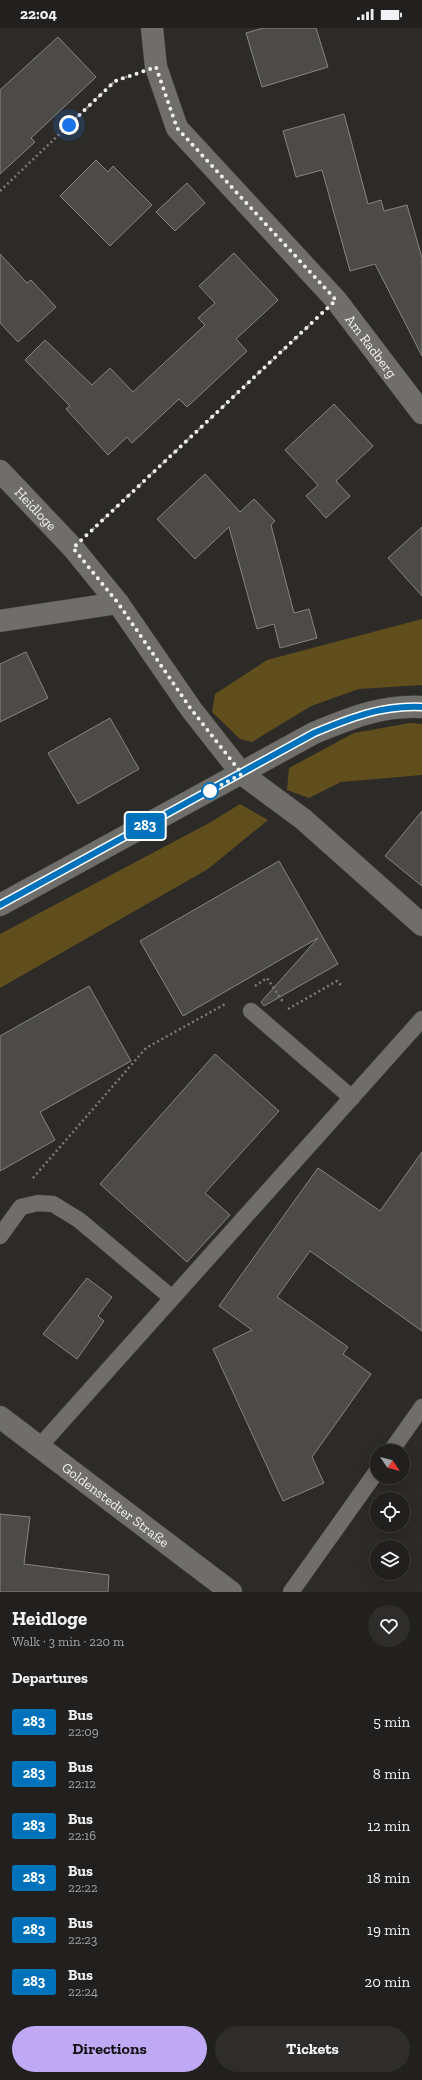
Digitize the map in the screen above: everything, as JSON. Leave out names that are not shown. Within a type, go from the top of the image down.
[{"type":"street","name":"Am Radberg","points":[[152,28],[156,67],[177,128],[336,300],[422,413]]},
{"type":"street","name":"Heidloge","points":[[0,471],[73,548],[118,603],[191,709],[242,774],[303,819],[422,925]]},
{"type":"street","points":[[0,621],[118,603]]},
{"type":"street","points":[[0,905],[242,774],[314,733],[362,713],[411,706],[422,707]]},
{"type":"street","name":"Goldenstedter Straße","points":[[0,1417],[231,1592]]},
{"type":"lane","points":[[251,1011],[352,1098]]},
{"type":"lane","points":[[39,1447],[422,1019]]},
{"type":"lane","points":[[0,1236],[22,1207],[38,1203],[53,1204],[79,1220],[172,1298]]},
{"type":"lane","points":[[396,1444],[422,1407]]},
{"type":"lane","points":[[291,1592],[370,1481]]},
{"type":"path","points":[[0,191],[115,81],[156,67]]},
{"type":"path","points":[[73,548],[336,300]]},
{"type":"path","points":[[254,986],[267,978],[288,1009],[337,981],[342,986]]},
{"type":"path","points":[[30,1205],[25,1186],[146,1048],[227,1002]]},
{"type":"shaded area","points":[[422,619],[422,685],[359,689],[311,706],[252,742],[240,739],[212,712],[215,694],[267,660]]},
{"type":"shaded area","points":[[410,723],[422,724],[422,775],[341,782],[309,798],[287,790],[289,768],[354,733]]},
{"type":"shaded area","points":[[240,804],[268,820],[208,869],[0,988],[0,934],[211,822]]},
{"type":"building","points":[[263,28],[316,28],[328,67],[262,87],[246,33]]},
{"type":"building","points":[[58,37],[96,77],[31,138],[35,142],[0,174],[0,90]]},
{"type":"building","points":[[344,114],[368,204],[381,200],[384,211],[407,205],[422,258],[422,356],[375,264],[350,271],[322,170],[296,177],[283,131]]},
{"type":"building","points":[[96,160],[108,172],[113,166],[152,205],[110,246],[60,196]]},
{"type":"building","points":[[187,183],[205,203],[175,231],[156,212]]},
{"type":"building","points":[[234,253],[278,300],[236,339],[247,351],[187,407],[179,399],[132,443],[127,437],[108,455],[66,409],[70,406],[25,360],[45,340],[92,385],[110,368],[133,392],[205,325],[198,318],[215,303],[199,286]]},
{"type":"building","points":[[0,254],[27,283],[31,280],[56,307],[18,342],[0,323]]},
{"type":"building","points":[[334,404],[373,446],[336,481],[350,496],[326,518],[306,496],[318,485],[285,450]]},
{"type":"building","points":[[205,474],[240,512],[254,499],[275,521],[271,525],[294,613],[309,609],[317,638],[280,648],[274,624],[257,629],[229,527],[195,559],[157,519]]},
{"type":"building","points":[[422,527],[422,596],[388,558]]},
{"type":"building","points":[[26,652],[48,698],[0,722],[0,664]]},
{"type":"building","points":[[110,718],[139,769],[78,804],[48,753]]},
{"type":"building","points":[[422,811],[422,886],[385,856]]},
{"type":"building","points":[[279,861],[338,964],[264,1006],[261,1002],[318,938],[183,1016],[140,941]]},
{"type":"building","points":[[89,986],[131,1061],[40,1112],[55,1140],[0,1171],[0,1036]]},
{"type":"building","points":[[215,1054],[279,1111],[205,1193],[230,1215],[187,1262],[100,1184]]},
{"type":"building","points":[[422,1152],[422,1331],[310,1251],[277,1297],[348,1347],[343,1354],[371,1374],[312,1457],[324,1483],[283,1501],[213,1349],[252,1330],[219,1306],[318,1168],[380,1211]]},
{"type":"building","points":[[87,1278],[112,1297],[98,1316],[104,1321],[77,1359],[43,1334]]},
{"type":"building","points":[[0,1514],[30,1517],[24,1564],[109,1575],[108,1592],[0,1592]]},
{"type":"bus line","name":"283","points":[[0,905],[242,774],[314,733],[362,713],[411,706],[422,707]]},
{"type":"route","points":[[69,125],[115,81],[156,67],[177,128],[336,300],[73,548],[118,603],[145,645],[191,709],[242,774],[206,793],[210,791]]}]
